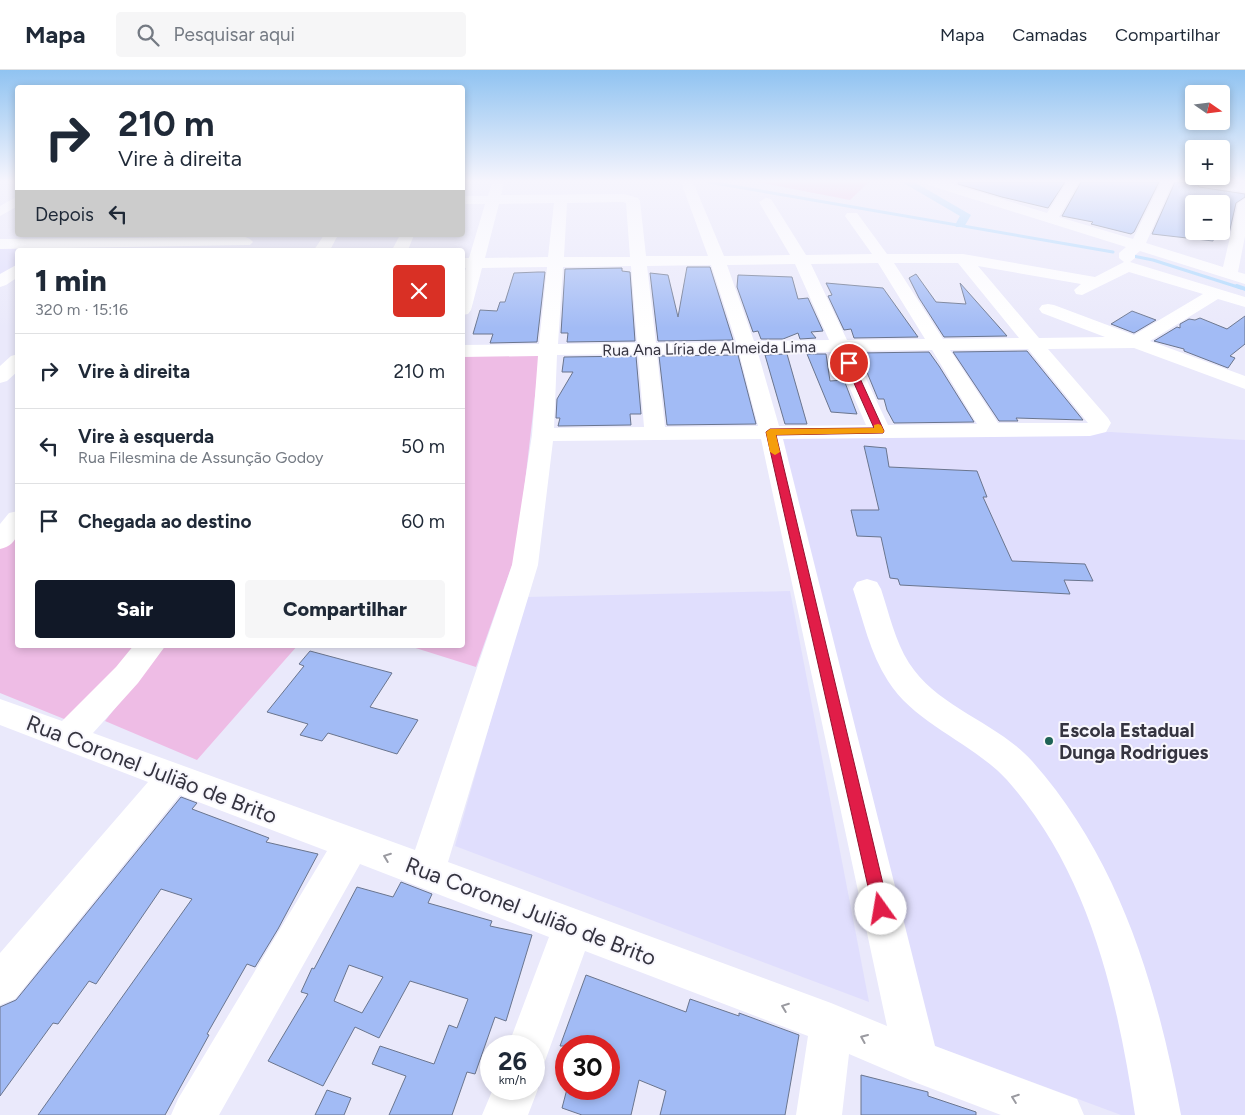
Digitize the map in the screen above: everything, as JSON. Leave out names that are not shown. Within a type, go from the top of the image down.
[{"type":"street","points":[[465,290],[469,263],[482,231]]},
{"type":"street","points":[[426,872],[525,565],[543,435],[558,231]]},
{"type":"street","points":[[635,231],[655,434]]},
{"type":"street","points":[[706,231],[747,348],[770,432],[917,1061]]},
{"type":"street","points":[[783,231],[801,260],[880,431]]},
{"type":"street","points":[[863,231],[883,258],[991,429]]},
{"type":"street","points":[[1089,231],[1245,279]]},
{"type":"street","points":[[1127,266],[1127,253],[1137,247],[1144,231]]},
{"type":"street","points":[[1230,275],[1239,231]]},
{"type":"street","points":[[323,248],[330,237]]},
{"type":"street","points":[[0,244],[245,242]]},
{"type":"street","points":[[469,263],[883,258],[963,259],[1097,282]]},
{"type":"street","points":[[543,435],[1090,429],[1098,427],[1100,423],[963,259]]},
{"type":"street","points":[[1016,323],[1048,309],[1127,266],[1245,302]]},
{"type":"street","points":[[0,282],[15,271]]},
{"type":"street","points":[[1135,342],[1217,293]]},
{"type":"street","points":[[1048,309],[1244,381]]},
{"type":"street","name":"Rua Ana Líria de Almeida Lima","points":[[465,352],[1135,342]]},
{"type":"street","points":[[0,377],[13,362]]},
{"type":"street","points":[[0,541],[15,523]]},
{"type":"street","points":[[867,589],[891,657],[905,681],[926,701],[985,740],[1018,769],[1050,807],[1081,860],[1110,923],[1137,1005],[1158,1115]]},
{"type":"street","points":[[68,737],[127,675],[149,648]]},
{"type":"street","name":"Rua Coronel Julião de Brito","points":[[3,716],[68,737],[573,927],[830,1024],[917,1061],[1061,1115]]},
{"type":"street","points":[[0,984],[174,777]]},
{"type":"street","points":[[194,1115],[352,844]]},
{"type":"street","points":[[534,1035],[573,927]]},
{"type":"street","points":[[819,1115],[830,1024]]},
{"type":"street","points":[[505,1115],[511,1100]]},
{"type":"shaded area","points":[[0,248],[15,248],[15,266],[0,277]]},
{"type":"shaded area","points":[[540,353],[517,551],[476,667],[416,648],[465,648],[465,354]]},
{"type":"shaded area","name":"Escola Estadual Dunga Rodrigues","points":[[1111,432],[1245,440],[1245,1115],[1121,1115],[927,1043],[779,437]]},
{"type":"shaded area","points":[[15,526],[15,648],[144,648],[74,723],[0,693],[0,545]]},
{"type":"shaded area","points":[[790,591],[869,1002],[455,846],[526,597]]},
{"type":"shaded area","points":[[158,648],[295,648],[197,760],[105,721],[151,662]]},
{"type":"building","points":[[1118,231],[1135,231],[1131,234]]},
{"type":"building","points":[[1153,231],[1185,231],[1185,238],[1152,234]]},
{"type":"building","points":[[687,267],[710,267],[733,340],[658,341],[650,273],[668,275],[678,317]]},
{"type":"building","points":[[622,268],[622,271],[630,272],[635,341],[567,342],[568,333],[561,333],[565,269]]},
{"type":"building","points":[[545,272],[537,342],[490,343],[493,334],[473,334],[480,310],[497,311],[500,302],[505,302],[514,273]]},
{"type":"building","points":[[916,274],[936,302],[966,304],[960,283],[1007,336],[944,337],[919,298],[909,278]]},
{"type":"building","points":[[738,275],[792,277],[798,299],[808,298],[823,331],[811,332],[816,338],[800,339],[798,333],[783,339],[761,339],[758,331],[753,332],[737,287]]},
{"type":"building","points":[[826,283],[883,288],[918,337],[854,338],[851,329],[844,330],[828,296],[832,295]]},
{"type":"building","points":[[1132,311],[1156,320],[1134,333],[1111,324]]},
{"type":"building","points":[[1245,316],[1245,344],[1230,356],[1235,358],[1228,368],[1184,351],[1184,349],[1154,341],[1177,327],[1180,328],[1180,324],[1189,319],[1195,320],[1200,318],[1227,329]]},
{"type":"building","points":[[1027,351],[1083,420],[1016,418],[1018,421],[999,421],[953,352]]},
{"type":"building","points":[[929,352],[974,422],[894,423],[884,399],[878,399],[859,353]]},
{"type":"building","points":[[787,354],[807,424],[785,424],[765,355]]},
{"type":"building","points":[[807,354],[826,354],[830,381],[844,380],[857,414],[831,412]]},
{"type":"building","points":[[738,355],[756,424],[667,425],[659,356]]},
{"type":"building","points":[[636,356],[641,414],[630,414],[631,425],[558,426],[560,418],[556,418],[557,399],[573,372],[562,372],[564,357]]},
{"type":"building","points":[[864,446],[886,448],[889,467],[977,471],[987,497],[983,497],[1012,561],[1085,564],[1093,581],[1064,580],[1070,594],[900,585],[898,579],[890,578],[881,537],[857,536],[851,510],[879,510]]},
{"type":"building","points":[[310,651],[392,673],[370,707],[418,720],[397,754],[328,733],[322,741],[300,735],[308,724],[267,712],[304,666],[299,664]]},
{"type":"building","points":[[181,797],[197,803],[192,809],[269,838],[266,842],[318,854],[278,929],[255,967],[247,964],[207,1034],[209,1035],[165,1115],[38,1115],[192,899],[161,889],[96,984],[89,981],[58,1024],[53,1023],[0,1096],[0,1007],[16,1000]]},
{"type":"building","points":[[401,882],[432,894],[428,903],[492,921],[490,926],[532,935],[506,1021],[495,1017],[489,1035],[480,1035],[480,1060],[475,1074],[467,1072],[452,1115],[389,1115],[406,1076],[372,1064],[380,1046],[434,1064],[449,1025],[457,1028],[468,999],[410,981],[379,1038],[355,1027],[323,1086],[268,1061],[308,994],[301,992],[312,968],[314,969],[357,887],[393,897]],"holes":[[[349,965],[383,977],[362,1013],[334,1001]]]},
{"type":"building","points":[[586,975],[686,1012],[690,999],[739,1016],[739,1013],[799,1035],[785,1115],[660,1115],[666,1091],[639,1080],[631,1115],[582,1115],[562,1108],[564,1100],[620,1100],[620,1035],[564,1035]]},
{"type":"building","points":[[861,1075],[928,1092],[928,1096],[976,1112],[976,1115],[861,1115]]},
{"type":"building","points":[[327,1090],[351,1098],[344,1115],[315,1115]]},
{"type":"waterway","points":[[990,231],[1113,252]]},
{"type":"waterway","points":[[1133,256],[1153,260],[1241,288]]},
{"type":"waterway","points":[[1237,286],[1245,289]]},
{"type":"slow traffic","points":[[775,452],[770,432],[880,431],[878,427]]},
{"type":"place","name":"Escola Estadual Dunga Rodrigues","points":[[1049,741]]},
{"type":"route","points":[[849,363],[880,431],[770,432],[881,909]]}]
